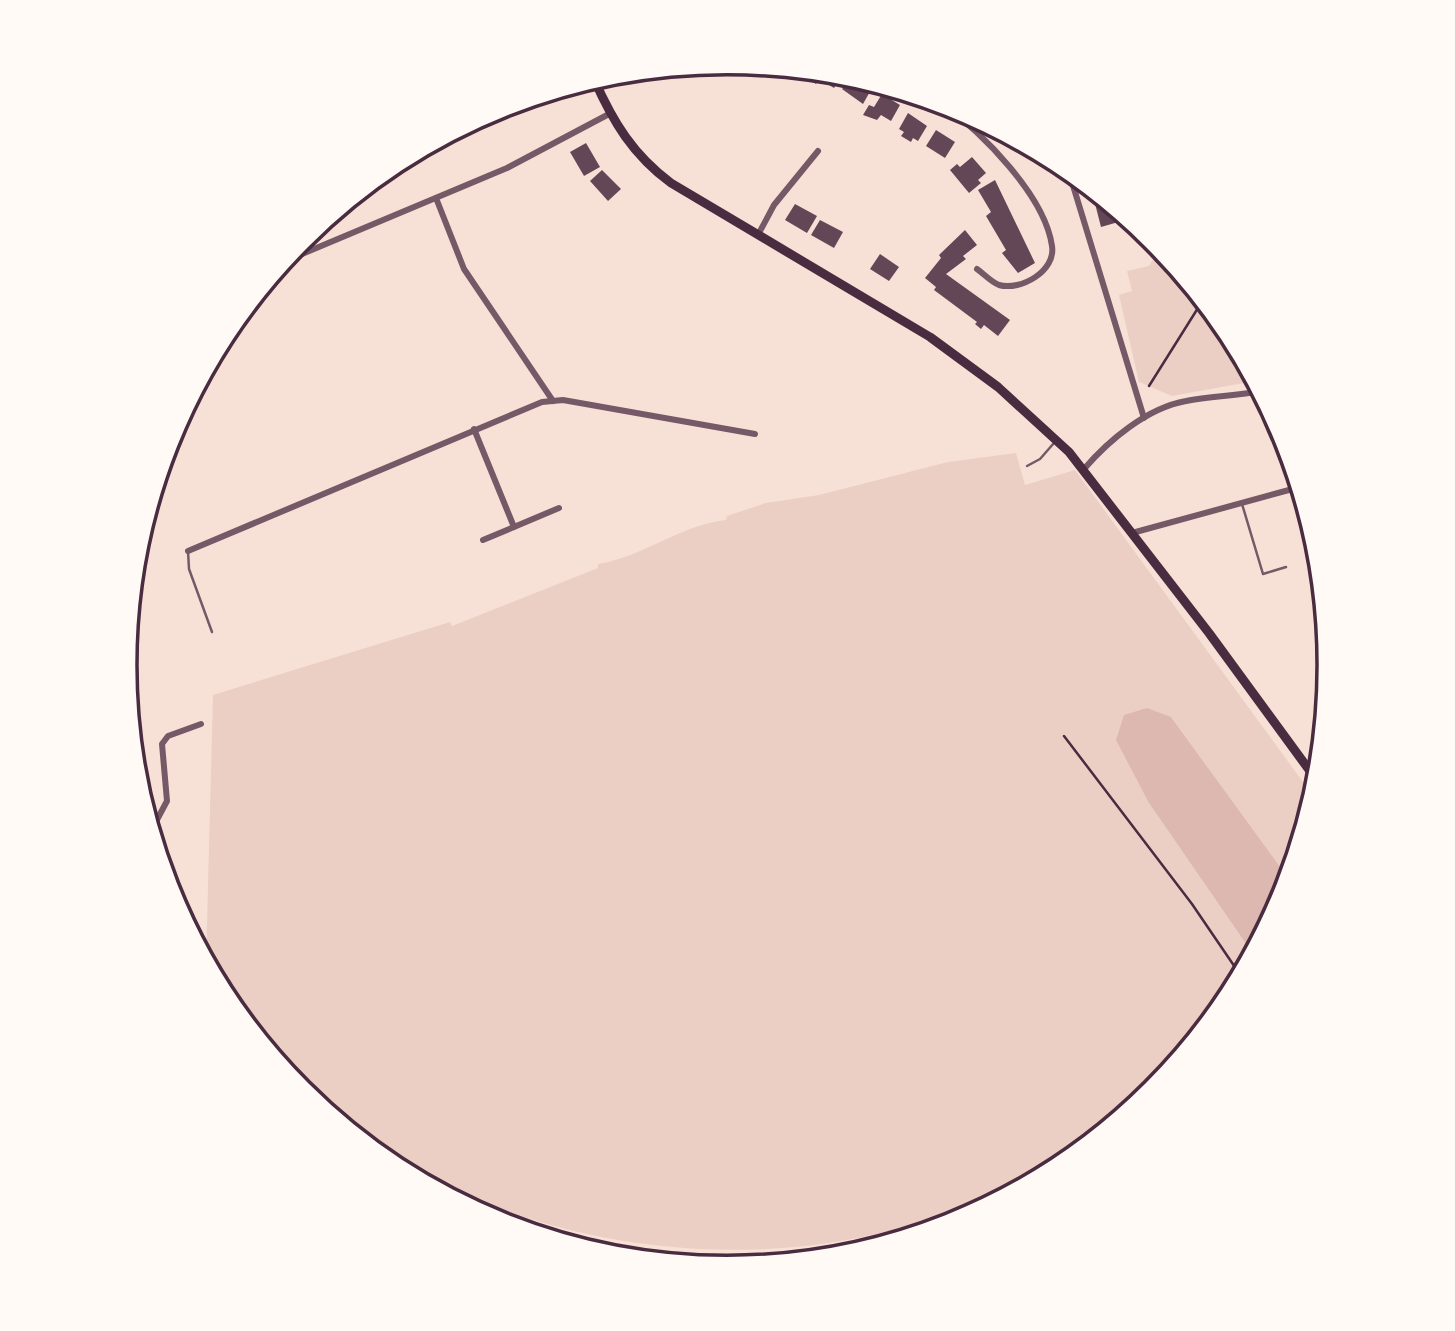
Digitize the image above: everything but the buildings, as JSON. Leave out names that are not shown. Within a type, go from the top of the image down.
[{"type":"main road","points":[[599,90],[609,114],[648,166],[930,337],[998,387],[1056,440],[1084,469],[1308,768]]},
{"type":"street","points":[[306,252],[507,168],[609,114]]},
{"type":"street","points":[[966,126],[1015,170],[1036,205],[1052,247],[1049,264],[1035,277],[1012,286],[998,285],[977,269]]},
{"type":"street","points":[[758,235],[774,205],[818,151]]},
{"type":"street","points":[[1074,188],[1144,418]]},
{"type":"street","points":[[436,198],[464,269],[553,401]]},
{"type":"street","points":[[1084,469],[1144,418],[1160,408],[1186,401],[1251,392]]},
{"type":"street","points":[[188,551],[474,429],[553,401],[563,400],[755,434]]},
{"type":"street","points":[[474,429],[514,527]]},
{"type":"street","points":[[1132,533],[1290,490]]},
{"type":"street","points":[[483,540],[559,508]]},
{"type":"street","points":[[157,819],[167,801],[162,744],[168,736],[201,724]]},
{"type":"lane","points":[[1027,466],[1040,459],[1056,440]]},
{"type":"lane","points":[[1242,503],[1263,574],[1286,567]]},
{"type":"lane","points":[[188,551],[189,569],[212,632]]},
{"type":"path","points":[[1149,386],[1198,308]]},
{"type":"path","points":[[1064,736],[1192,904],[1235,967]]},
{"type":"shaded area","points":[[1154,258],[1196,306],[1246,383],[1172,396],[1139,382],[1119,295],[1132,291],[1127,271],[1149,266]]},
{"type":"shaded area","points":[[1016,453],[1025,485],[1075,470],[1305,785],[1298,818],[1281,868],[1171,717],[1149,803],[1247,946],[1196,1025],[1145,1083],[1087,1134],[1055,1156],[1023,1177],[955,1210],[844,1241],[716,1250],[588,1234],[471,1197],[432,1177],[368,1134],[310,1083],[259,1025],[206,943],[213,695],[450,622],[452,626],[598,568],[598,564],[631,555],[693,528],[726,520],[727,516],[766,503],[819,495],[948,462]]},
{"type":"shaded area","points":[[1147,708],[1171,717],[1281,868],[1247,946],[1149,803],[1116,740],[1124,715]]}]
